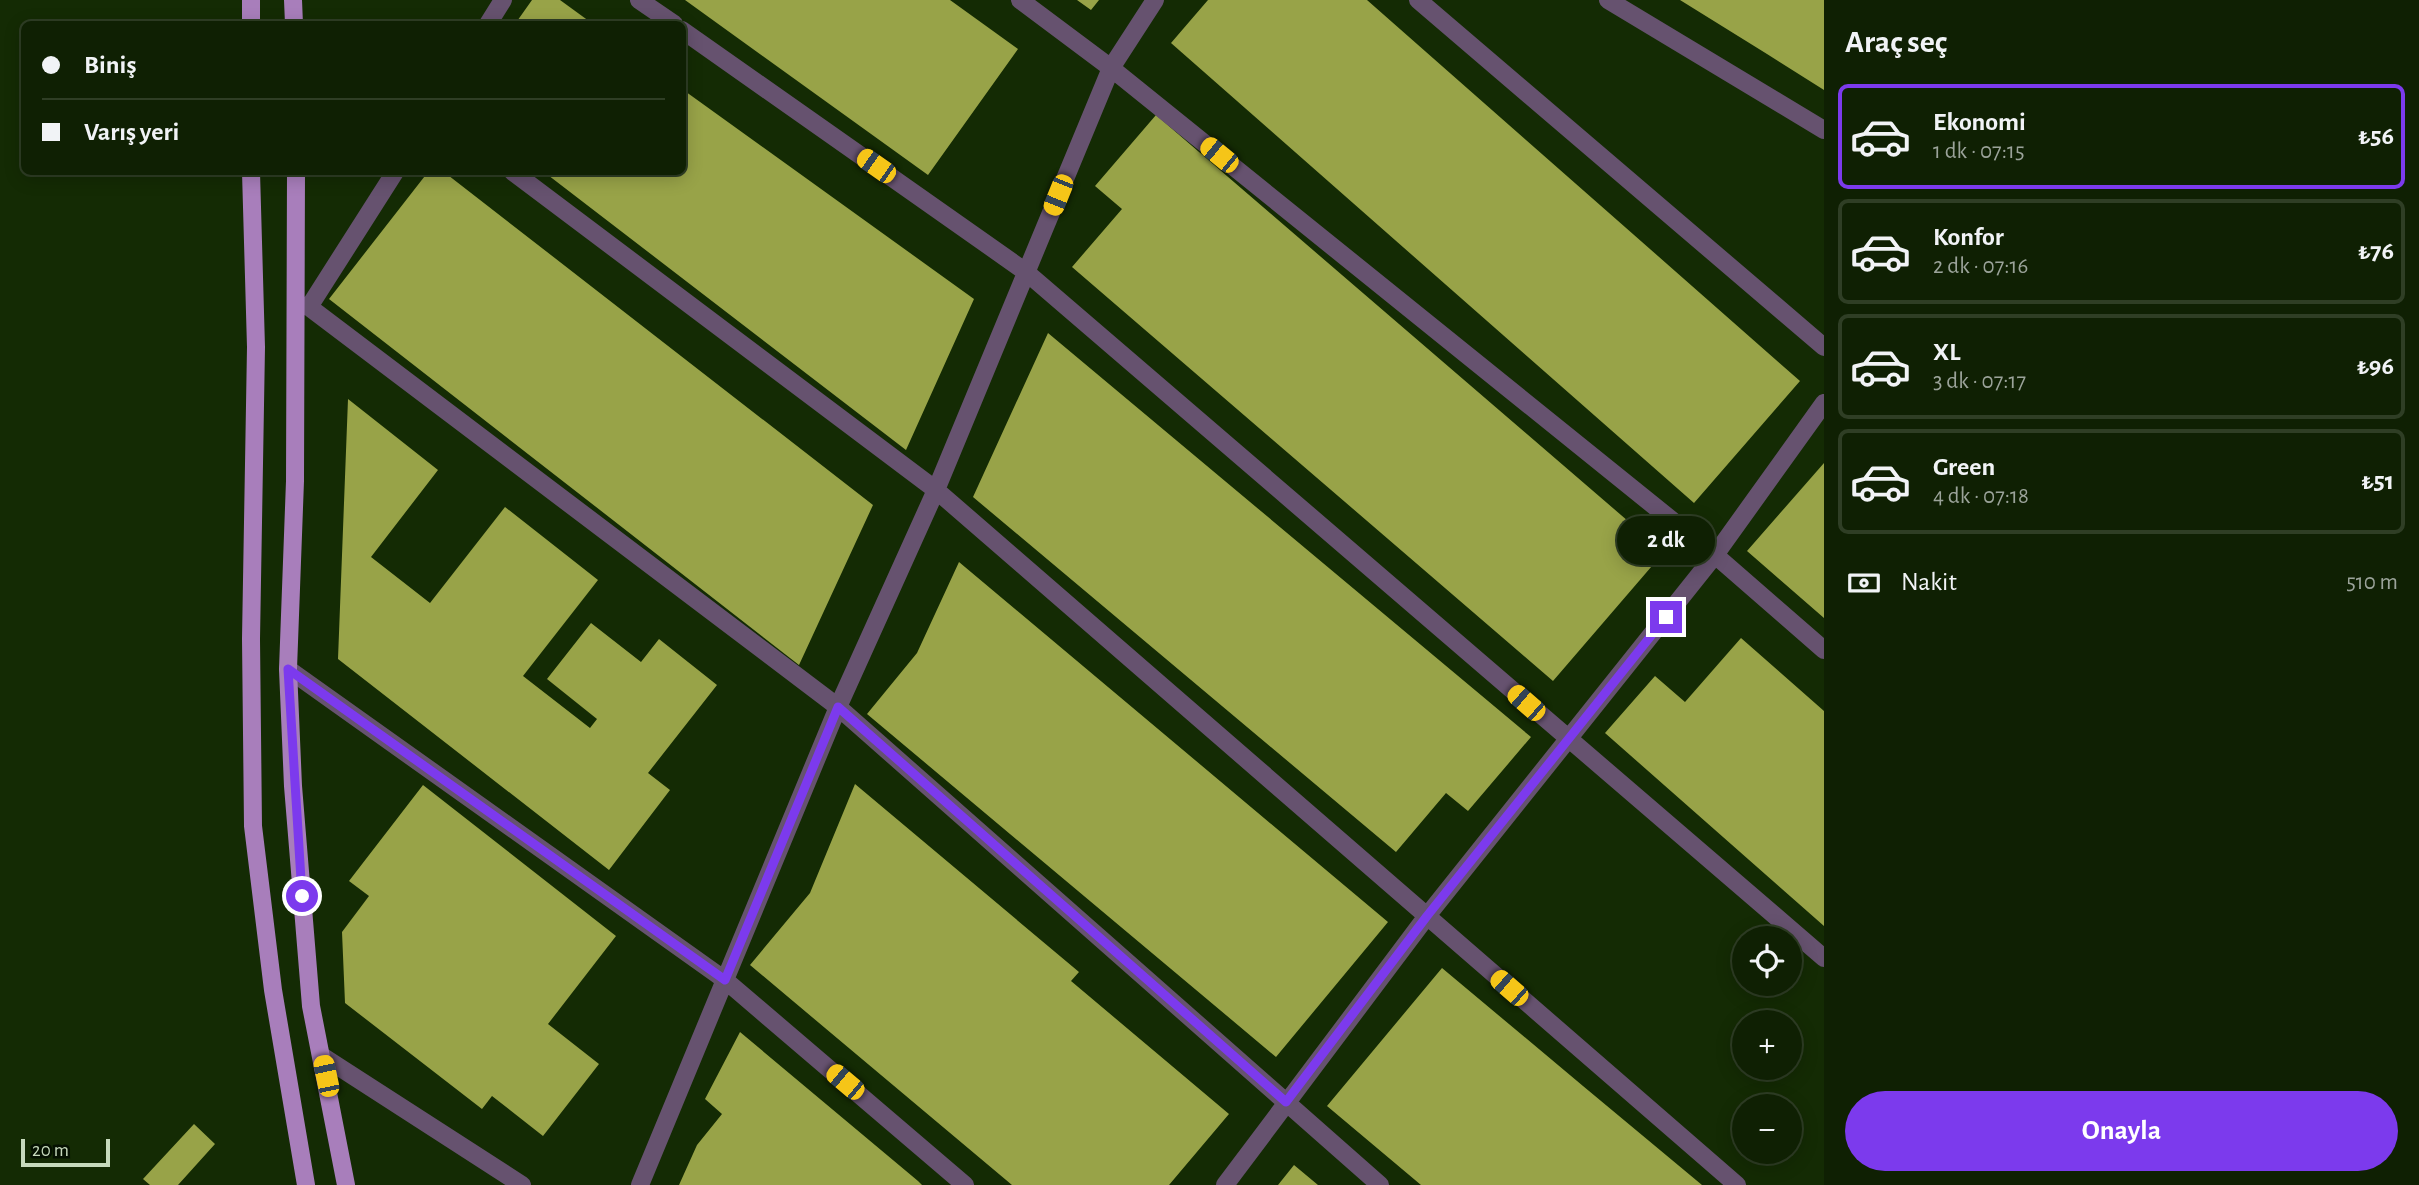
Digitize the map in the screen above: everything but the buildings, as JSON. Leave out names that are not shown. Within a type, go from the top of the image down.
[{"type":"main road","points":[[251,0],[251,21]]},
{"type":"main road","points":[[293,0],[294,21]]},
{"type":"main road","points":[[251,175],[256,347],[251,639],[253,826],[273,990],[306,1185]]},
{"type":"main road","points":[[296,175],[302,306],[288,669],[293,786],[311,1006],[346,1185]]},
{"type":"lane","points":[[490,21],[503,0]]},
{"type":"lane","points":[[639,0],[670,21]]},
{"type":"lane","points":[[1020,0],[1111,68],[1715,555],[1824,650]]},
{"type":"lane","points":[[640,1185],[838,707],[936,490],[1111,68],[1155,0]]},
{"type":"lane","points":[[1418,0],[1824,347]]},
{"type":"lane","points":[[1608,0],[1824,130]]},
{"type":"lane","points":[[686,33],[1026,272],[1824,958]]},
{"type":"lane","points":[[393,175],[302,306],[838,707],[1380,1185]]},
{"type":"lane","points":[[517,175],[936,490],[1737,1185]]},
{"type":"lane","points":[[1225,1185],[1427,916],[1715,555],[1824,403]]},
{"type":"lane","points":[[288,669],[725,980],[965,1185]]},
{"type":"lane","points":[[322,1056],[522,1185]]},
{"type":"route","points":[[302,896],[293,786],[288,669],[725,980],[838,707],[1286,1102],[1427,916],[1666,617]]}]
